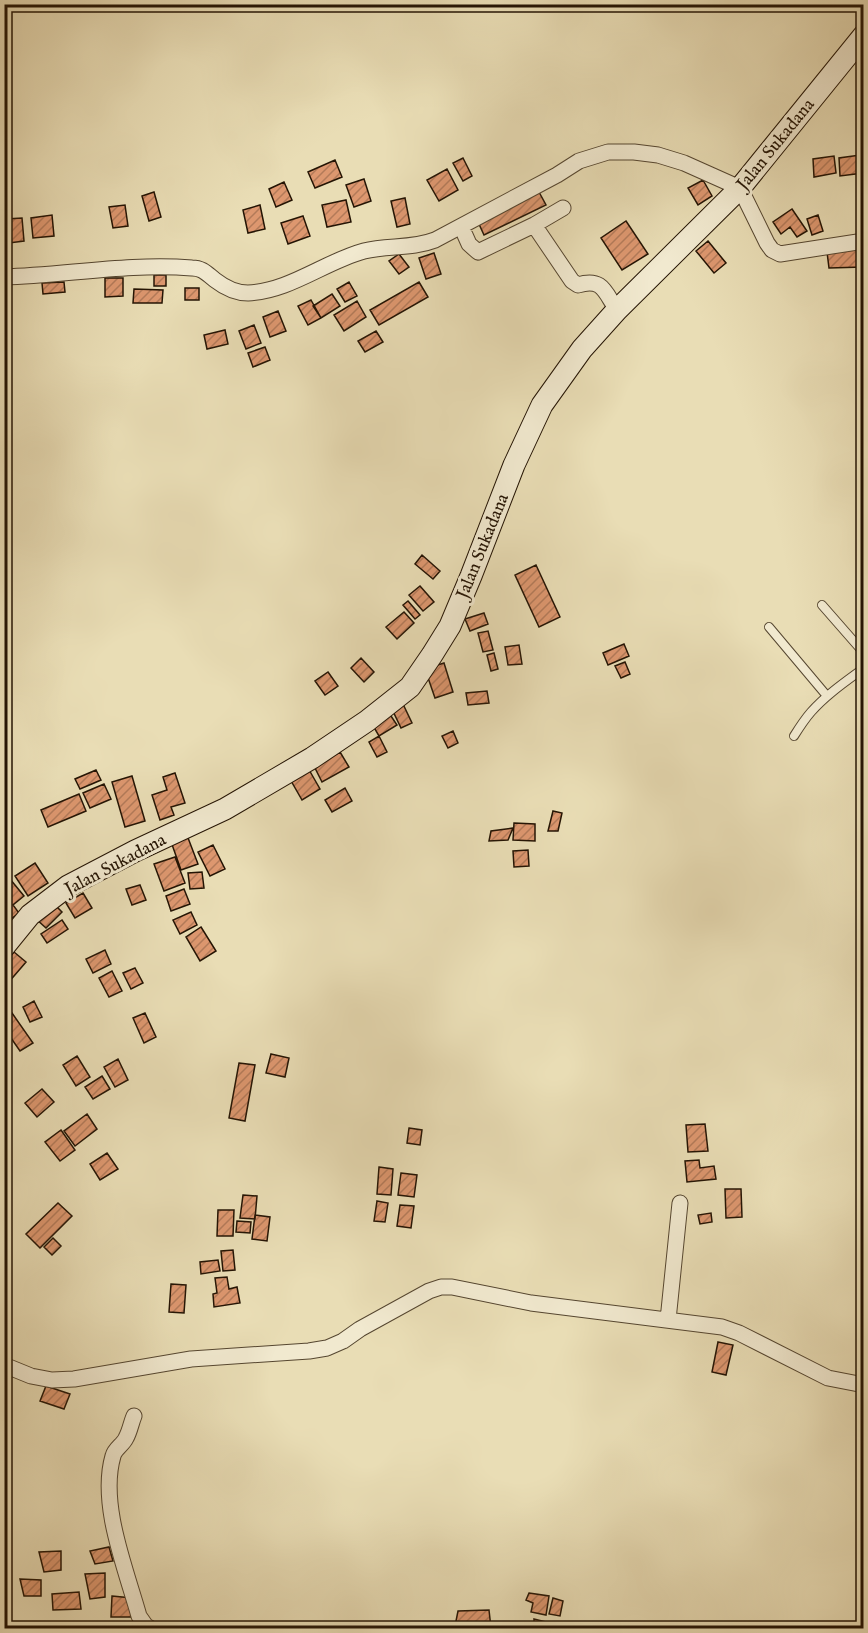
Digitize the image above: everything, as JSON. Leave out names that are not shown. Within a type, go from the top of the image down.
[{"type":"main road","name":"Jalan Sukadana","points":[[4,947],[30,915],[68,886],[135,851],[225,809],[312,758],[367,721],[410,687],[450,626],[514,465],[542,405],[582,349],[617,310],[740,188],[864,35]]},
{"type":"street","points":[[4,277],[130,268],[191,267],[207,272],[214,280],[237,292],[259,292],[277,288],[363,252],[388,247],[423,245],[557,175],[579,161],[608,152],[658,155],[684,163],[740,188],[767,243],[772,250],[780,254],[864,241]]},
{"type":"street","points":[[465,235],[469,244],[478,252],[563,208]]},
{"type":"street","points":[[534,225],[572,281],[578,285],[596,282],[617,310]]},
{"type":"street","points":[[668,1320],[680,1203]]},
{"type":"street","points":[[4,1365],[31,1376],[52,1380],[74,1379],[191,1359],[327,1348],[429,1291],[441,1287],[458,1288],[531,1303],[722,1327],[739,1333],[828,1378],[864,1385]]},
{"type":"street","points":[[134,1416],[125,1440],[116,1448],[113,1455],[110,1497],[114,1527],[139,1616],[150,1629]]},
{"type":"lane","points":[[822,605],[864,653]]},
{"type":"lane","points":[[769,627],[827,696]]},
{"type":"lane","points":[[794,736],[809,714],[827,696],[864,668]]},
{"type":"building","points":[[860,155],[863,173],[840,176],[839,158]]},
{"type":"building","points":[[834,156],[836,173],[814,177],[813,159]]},
{"type":"building","points":[[463,158],[472,176],[463,181],[453,163]]},
{"type":"building","points":[[335,160],[342,177],[315,188],[308,172]]},
{"type":"building","points":[[447,169],[458,190],[439,201],[427,180]]},
{"type":"building","points":[[364,179],[371,201],[354,207],[346,185]]},
{"type":"building","points":[[703,180],[712,196],[698,205],[688,188]]},
{"type":"building","points":[[284,182],[292,200],[276,207],[269,189]]},
{"type":"building","points":[[154,192],[161,217],[149,221],[142,196]]},
{"type":"building","points":[[539,192],[546,205],[484,235],[479,224]]},
{"type":"building","points":[[405,198],[410,224],[397,227],[391,201]]},
{"type":"building","points":[[346,200],[351,222],[327,227],[322,205]]},
{"type":"building","points":[[125,205],[128,226],[113,228],[109,207]]},
{"type":"building","points":[[260,205],[265,229],[248,233],[243,210]]},
{"type":"building","points":[[792,209],[807,231],[797,237],[790,227],[781,234],[773,222]]},
{"type":"building","points":[[52,215],[54,236],[33,238],[31,218]]},
{"type":"building","points":[[818,215],[823,231],[812,235],[807,219]]},
{"type":"building","points":[[303,216],[310,236],[288,244],[281,223]]},
{"type":"building","points":[[22,218],[24,241],[9,243],[6,219]]},
{"type":"building","points":[[626,221],[648,254],[622,270],[601,238]]},
{"type":"building","points":[[708,241],[726,263],[714,273],[696,251]]},
{"type":"building","points":[[861,249],[863,267],[829,268],[827,252]]},
{"type":"building","points":[[434,253],[441,274],[426,279],[419,258]]},
{"type":"building","points":[[399,254],[409,267],[399,274],[389,261]]},
{"type":"building","points":[[154,275],[166,275],[166,286],[154,286]]},
{"type":"building","points":[[105,278],[123,278],[123,296],[105,297]]},
{"type":"building","points":[[64,282],[65,292],[43,294],[42,283]]},
{"type":"building","points":[[349,282],[357,296],[345,302],[337,289]]},
{"type":"building","points":[[419,282],[428,297],[379,325],[370,310]]},
{"type":"building","points":[[185,288],[199,288],[199,300],[185,300]]},
{"type":"building","points":[[134,289],[163,290],[162,303],[133,303]]},
{"type":"building","points":[[332,294],[340,306],[321,318],[313,306]]},
{"type":"building","points":[[311,300],[321,318],[308,325],[298,306]]},
{"type":"building","points":[[357,301],[366,317],[344,331],[334,315]]},
{"type":"building","points":[[278,311],[286,331],[270,337],[263,317]]},
{"type":"building","points":[[254,325],[261,343],[246,349],[239,331]]},
{"type":"building","points":[[225,330],[228,344],[207,349],[204,335]]},
{"type":"building","points":[[376,331],[383,342],[365,352],[358,341]]},
{"type":"building","points":[[265,347],[270,360],[253,367],[248,353]]},
{"type":"building","points":[[422,555],[440,571],[433,579],[415,564]]},
{"type":"building","points":[[536,565],[560,617],[539,627],[515,575]]},
{"type":"building","points":[[420,586],[434,602],[423,611],[409,595]]},
{"type":"building","points":[[408,601],[420,615],[415,619],[403,605]]},
{"type":"building","points":[[404,612],[414,623],[397,639],[386,627]]},
{"type":"building","points":[[484,613],[488,624],[470,631],[465,619]]},
{"type":"building","points":[[488,631],[493,650],[483,652],[478,633]]},
{"type":"building","points":[[624,644],[629,656],[608,665],[603,653]]},
{"type":"building","points":[[519,645],[522,664],[508,665],[505,647]]},
{"type":"building","points":[[494,653],[498,669],[491,671],[487,655]]},
{"type":"building","points":[[361,658],[374,672],[364,682],[351,668]]},
{"type":"building","points":[[625,662],[630,674],[621,678],[615,666]]},
{"type":"building","points":[[444,663],[453,692],[435,698],[425,669]]},
{"type":"building","points":[[328,672],[338,686],[325,695],[315,681]]},
{"type":"building","points":[[487,691],[489,703],[468,705],[466,693]]},
{"type":"building","points":[[402,702],[412,723],[401,728],[391,707]]},
{"type":"building","points":[[389,713],[397,725],[379,736],[372,724]]},
{"type":"building","points":[[453,731],[458,743],[448,748],[442,736]]},
{"type":"building","points":[[379,736],[387,752],[377,757],[369,742]]},
{"type":"building","points":[[340,752],[349,767],[322,782],[314,766]]},
{"type":"building","points":[[308,768],[320,789],[302,800],[290,779]]},
{"type":"building","points":[[96,770],[101,780],[80,789],[75,779]]},
{"type":"building","points":[[175,773],[185,803],[171,807],[174,815],[160,820],[152,795],[167,790],[163,777]]},
{"type":"building","points":[[132,776],[145,821],[125,827],[112,782]]},
{"type":"building","points":[[104,784],[111,799],[90,808],[83,793]]},
{"type":"building","points":[[345,788],[352,801],[332,812],[325,800]]},
{"type":"building","points":[[79,794],[86,811],[48,827],[41,810]]},
{"type":"building","points":[[553,811],[562,813],[558,831],[548,831]]},
{"type":"building","points":[[514,823],[535,824],[535,841],[513,840]]},
{"type":"building","points":[[513,828],[508,840],[489,841],[491,831]]},
{"type":"building","points":[[185,830],[198,864],[181,870],[169,836]]},
{"type":"building","points":[[213,845],[225,869],[210,876],[198,852]]},
{"type":"building","points":[[528,850],[529,866],[514,867],[513,851]]},
{"type":"building","points":[[175,857],[185,883],[164,891],[154,864]]},
{"type":"building","points":[[35,863],[48,883],[28,896],[15,876]]},
{"type":"building","points":[[202,872],[204,888],[190,889],[188,873]]},
{"type":"building","points":[[10,879],[24,896],[13,905],[19,913],[4,924],[4,883]]},
{"type":"building","points":[[140,885],[146,900],[132,905],[126,889]]},
{"type":"building","points":[[184,889],[190,904],[171,911],[166,896]]},
{"type":"building","points":[[83,893],[92,908],[75,918],[66,903]]},
{"type":"building","points":[[52,902],[62,912],[46,928],[35,918]]},
{"type":"building","points":[[191,912],[197,925],[180,934],[173,920]]},
{"type":"building","points":[[62,920],[68,929],[47,943],[41,934]]},
{"type":"building","points":[[201,927],[216,951],[200,961],[186,937]]},
{"type":"building","points":[[105,950],[111,964],[93,973],[86,959]]},
{"type":"building","points":[[14,952],[26,962],[8,983],[4,980],[4,963]]},
{"type":"building","points":[[135,968],[143,983],[131,989],[123,973]]},
{"type":"building","points":[[112,971],[122,991],[109,997],[99,978]]},
{"type":"building","points":[[34,1001],[42,1017],[30,1022],[23,1007]]},
{"type":"building","points":[[12,1013],[33,1043],[20,1051],[4,1028],[4,1018]]},
{"type":"building","points":[[145,1013],[156,1037],[144,1043],[133,1018]]},
{"type":"building","points":[[271,1054],[289,1058],[285,1077],[266,1073]]},
{"type":"building","points":[[77,1056],[90,1077],[76,1086],[63,1065]]},
{"type":"building","points":[[118,1059],[128,1080],[115,1087],[104,1067]]},
{"type":"building","points":[[239,1063],[255,1065],[245,1121],[229,1118]]},
{"type":"building","points":[[102,1076],[110,1089],[93,1099],[85,1087]]},
{"type":"building","points":[[42,1089],[54,1102],[37,1117],[25,1103]]},
{"type":"building","points":[[87,1114],[97,1129],[75,1146],[64,1131]]},
{"type":"building","points":[[705,1124],[708,1151],[688,1152],[686,1125]]},
{"type":"building","points":[[409,1128],[422,1130],[420,1145],[407,1143]]},
{"type":"building","points":[[61,1130],[75,1150],[60,1161],[45,1142]]},
{"type":"building","points":[[107,1153],[118,1169],[100,1180],[90,1164]]},
{"type":"building","points":[[699,1160],[700,1168],[714,1166],[716,1179],[687,1182],[685,1161]]},
{"type":"building","points":[[379,1167],[393,1169],[391,1195],[377,1194]]},
{"type":"building","points":[[401,1173],[417,1175],[414,1197],[398,1195]]},
{"type":"building","points":[[725,1189],[741,1189],[742,1217],[726,1218]]},
{"type":"building","points":[[243,1195],[257,1196],[255,1219],[240,1218]]},
{"type":"building","points":[[377,1201],[388,1203],[385,1222],[374,1221]]},
{"type":"building","points":[[58,1203],[72,1216],[40,1248],[26,1234]]},
{"type":"building","points":[[400,1205],[414,1206],[411,1228],[397,1226]]},
{"type":"building","points":[[218,1210],[234,1210],[233,1236],[217,1236]]},
{"type":"building","points":[[711,1213],[712,1222],[700,1224],[698,1215]]},
{"type":"building","points":[[255,1215],[270,1217],[267,1241],[252,1239]]},
{"type":"building","points":[[237,1221],[251,1222],[250,1233],[236,1232]]},
{"type":"building","points":[[53,1238],[61,1246],[52,1255],[44,1247]]},
{"type":"building","points":[[233,1250],[235,1270],[223,1271],[221,1251]]},
{"type":"building","points":[[218,1260],[220,1271],[201,1274],[200,1262]]},
{"type":"building","points":[[227,1277],[229,1289],[237,1287],[240,1303],[214,1307],[213,1294],[217,1293],[215,1278]]},
{"type":"building","points":[[171,1284],[186,1285],[184,1313],[169,1312]]},
{"type":"building","points":[[718,1342],[733,1345],[726,1375],[712,1372]]},
{"type":"building","points":[[46,1386],[70,1394],[64,1409],[40,1401]]},
{"type":"building","points":[[109,1547],[113,1561],[95,1564],[90,1551]]},
{"type":"building","points":[[61,1551],[61,1570],[44,1572],[39,1552]]},
{"type":"building","points":[[105,1573],[105,1597],[90,1599],[85,1574]]},
{"type":"building","points":[[20,1579],[41,1580],[41,1596],[24,1596]]},
{"type":"building","points":[[79,1592],[81,1609],[53,1610],[52,1594]]},
{"type":"building","points":[[529,1593],[549,1596],[546,1615],[531,1612],[533,1603],[526,1600]]},
{"type":"building","points":[[112,1596],[132,1598],[133,1617],[111,1617]]},
{"type":"building","points":[[553,1598],[563,1601],[560,1616],[549,1614]]},
{"type":"building","points":[[489,1610],[491,1628],[455,1626],[458,1611]]},
{"type":"building","points":[[534,1619],[558,1625],[557,1628],[534,1628]]}]
